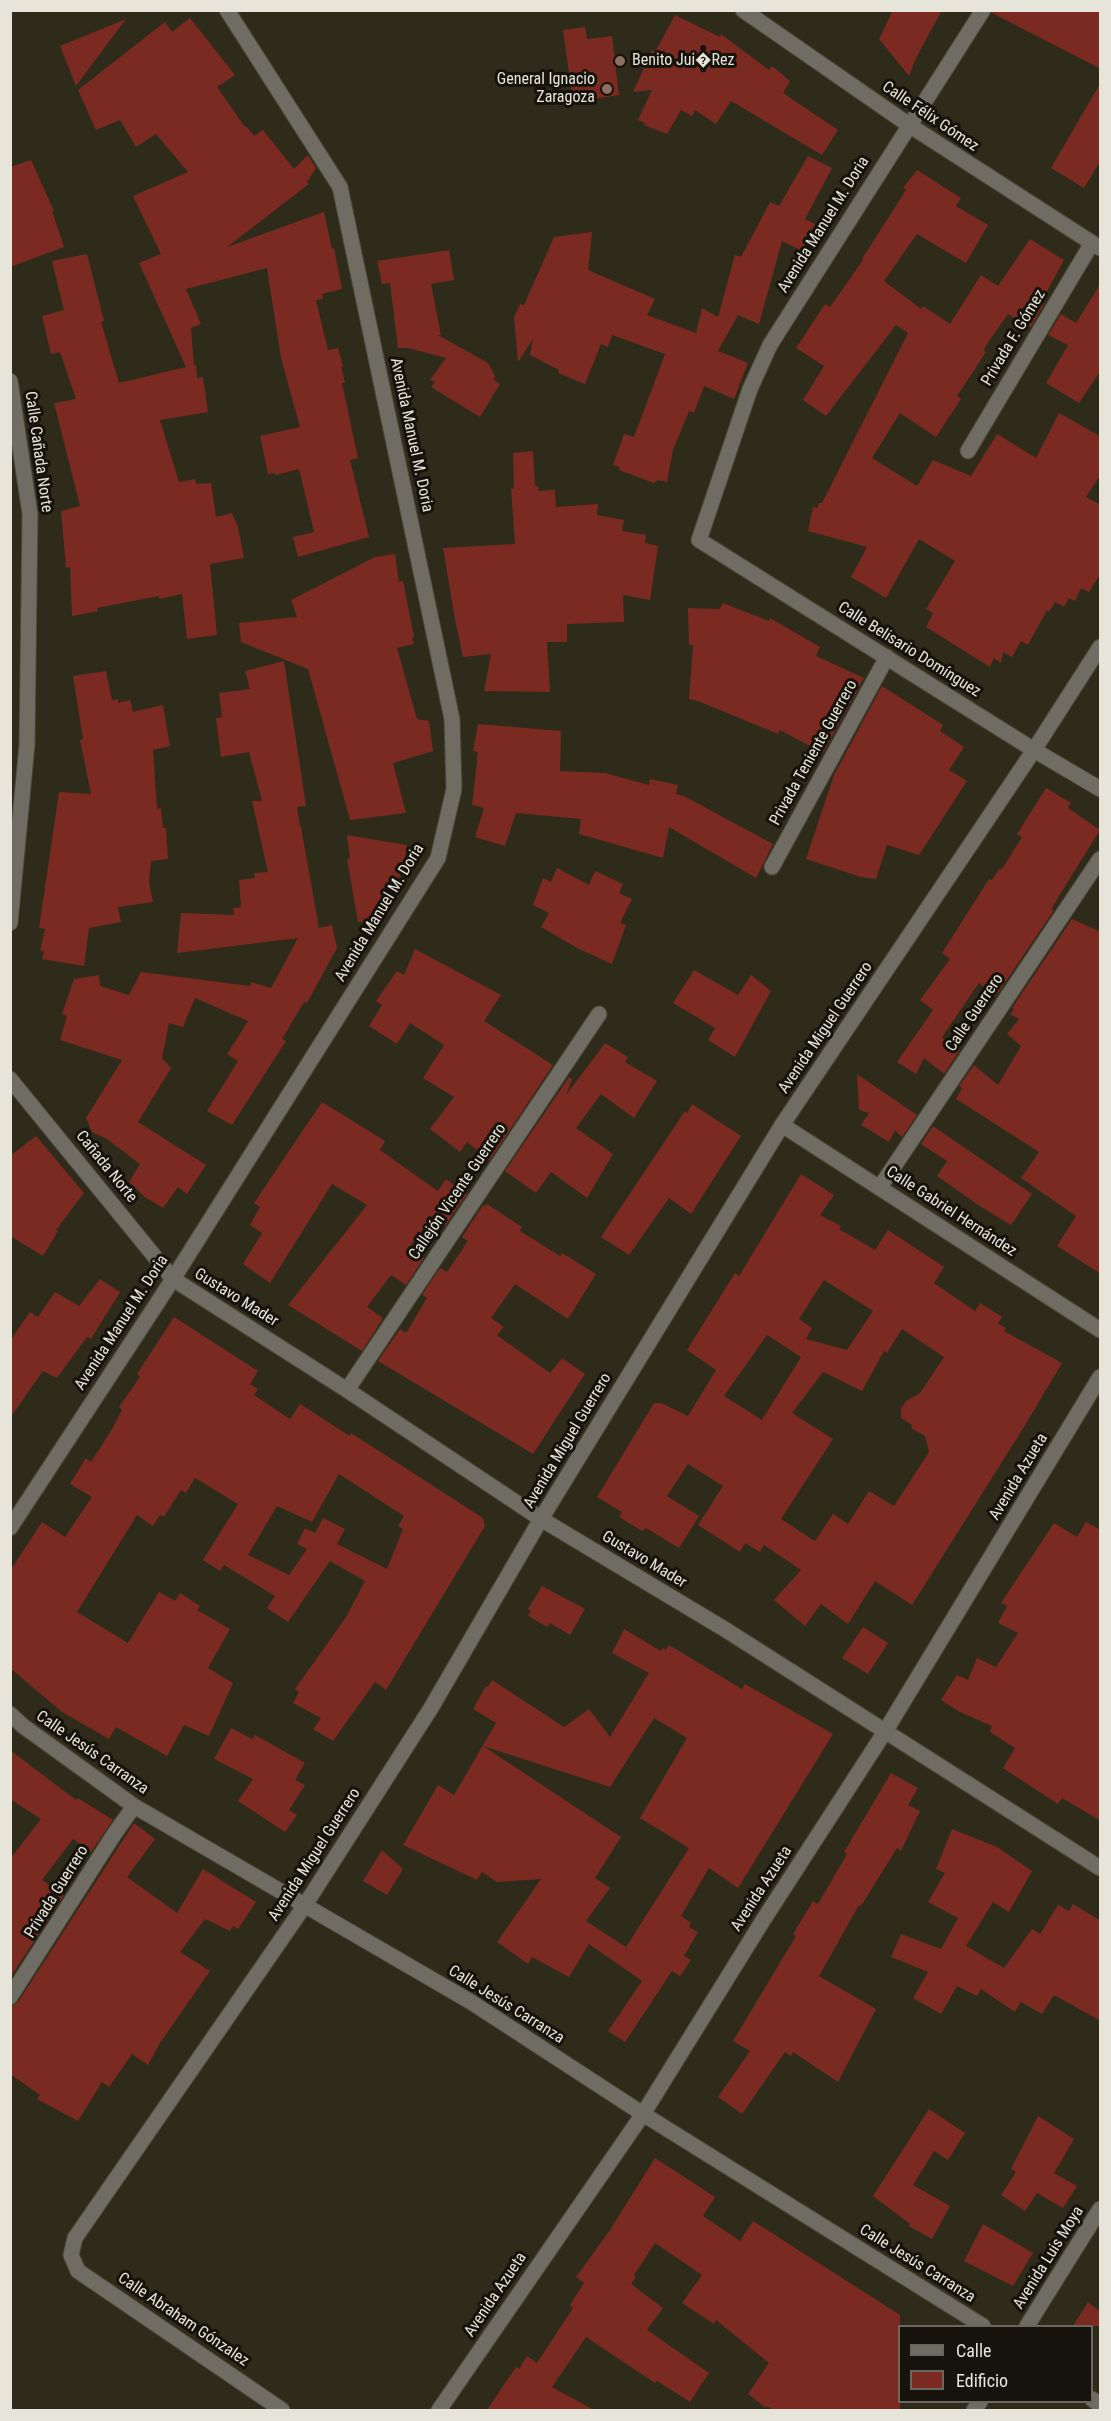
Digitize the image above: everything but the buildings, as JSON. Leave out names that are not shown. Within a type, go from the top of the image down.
[{"type":"street","name":"Avenida Manuel M. Doria","points":[[10,1528],[173,1279],[438,858],[454,789],[452,719],[340,187],[227,10]]},
{"type":"street","name":"Calle Félix Gómez","points":[[743,10],[909,126],[1096,245]]},
{"type":"street","name":"Avenida Manuel M. Doria","points":[[699,540],[750,389],[770,345],[983,10]]},
{"type":"street","name":"Privada F. Gómez","points":[[968,451],[1096,245]]},
{"type":"street","name":"Calle Cañada Norte","points":[[10,381],[30,514],[27,745],[10,923]]},
{"type":"street","name":"Calle Belisario Domínguez","points":[[699,540],[1034,750],[1101,789]]},
{"type":"street","name":"Avenida Miguel Guerrero","points":[[71,2255],[75,2238],[305,1905],[431,1708],[541,1519],[782,1125],[1101,647]]},
{"type":"street","name":"Privada Teniente Guerrero","points":[[772,867],[887,657]]},
{"type":"street","name":"Calle Guerrero","points":[[880,1187],[1101,859]]},
{"type":"street","name":"Callejón Vicente Guerrero","points":[[347,1390],[599,1014]]},
{"type":"street","name":"Cañada Norte","points":[[10,1079],[173,1279]]},
{"type":"street","name":"Calle Gabriel Hernández","points":[[782,1125],[1101,1330]]},
{"type":"street","name":"Gustavo Mader","points":[[173,1279],[347,1390],[541,1519],[726,1630],[1101,1868]]},
{"type":"street","name":"Avenida Azueta","points":[[439,2410],[643,2114],[886,1730],[1101,1377]]},
{"type":"street","name":"Calle Jesús Carranza","points":[[10,1714],[23,1726],[134,1806],[471,2002],[643,2114],[981,2325]]},
{"type":"street","name":"Privada Guerrero","points":[[10,1997],[134,1806]]},
{"type":"street","name":"Avenida Luis Moya","points":[[1028,2325],[1101,2209]]},
{"type":"street","name":"Calle Abraham Gónzalez","points":[[71,2255],[78,2271],[282,2410]]},
{"type":"place","name":"Benito Jui�Rez","points":[[620,61]]},
{"type":"place","name":"General Ignacio Zaragoza","points":[[607,89]]}]
